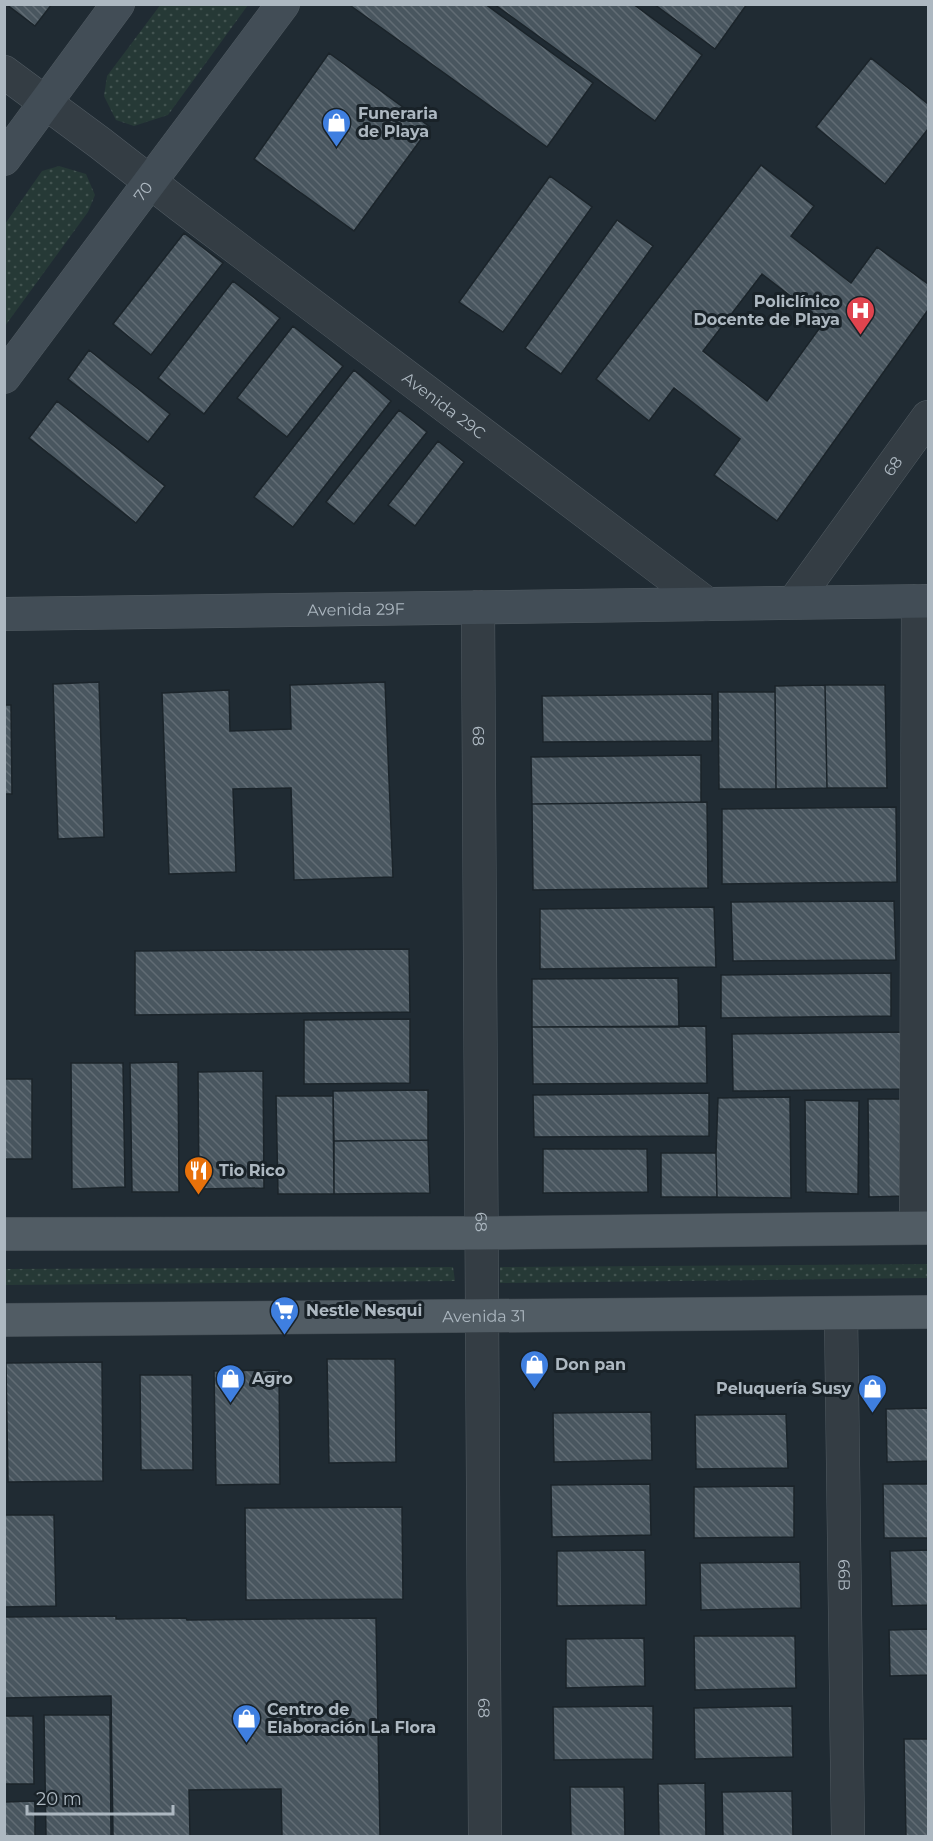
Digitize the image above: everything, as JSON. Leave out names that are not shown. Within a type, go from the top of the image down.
[{"type":"main road","points":[[4,1234],[480,1233],[922,1228]]},
{"type":"main road","name":"Avenida 31","points":[[4,1320],[928,1312]]},
{"type":"street","points":[[4,159],[118,4]]},
{"type":"street","name":"70","points":[[4,377],[283,4]]},
{"type":"street","name":"Avenida 29C","points":[[4,72],[100,142],[149,182],[707,604]]},
{"type":"street","name":"68","points":[[794,602],[928,417]]},
{"type":"street","points":[[707,604],[923,601],[922,1228]]},
{"type":"street","name":"Avenida 29F","points":[[4,614],[707,604]]},
{"type":"street","name":"68","points":[[478,607],[485,1836]]},
{"type":"street","name":"66B","points":[[841,1314],[848,1836]]},
{"type":"green space","points":[[161,4],[248,5],[168,115],[134,126],[116,120],[104,96],[107,76]]},
{"type":"green space","points":[[59,166],[86,174],[95,195],[88,212],[5,326],[5,224],[42,171]]},
{"type":"green space","points":[[928,1264],[928,1278],[500,1283],[500,1267]]},
{"type":"green space","points":[[453,1267],[455,1281],[4,1285],[5,1269]]},
{"type":"building","points":[[6,4],[52,4],[35,26]]},
{"type":"building","points":[[353,4],[485,4],[593,83],[547,147],[351,6]]},
{"type":"building","points":[[494,4],[633,4],[702,55],[655,121]]},
{"type":"building","points":[[654,4],[747,4],[715,49]]},
{"type":"building","points":[[329,53],[430,127],[354,231],[254,159]]},
{"type":"building","points":[[871,58],[928,104],[928,129],[885,184],[816,127]]},
{"type":"building","name":"Policlínico Docente de Playa","points":[[761,165],[814,206],[791,236],[851,283],[877,247],[928,284],[928,310],[777,521],[714,475],[740,439],[674,388],[649,421],[596,379]],"holes":[[[762,274],[824,322],[767,401],[703,351]]]},
{"type":"building","points":[[550,176],[592,207],[503,332],[459,302]]},
{"type":"building","points":[[617,220],[653,246],[561,374],[525,348]]},
{"type":"building","points":[[184,233],[223,263],[151,355],[113,324]]},
{"type":"building","points":[[233,281],[280,318],[204,414],[158,378]]},
{"type":"building","points":[[293,326],[343,366],[287,437],[237,398]]},
{"type":"building","points":[[89,350],[170,414],[148,442],[68,379]]},
{"type":"building","points":[[354,370],[391,401],[293,527],[254,497]]},
{"type":"building","points":[[57,401],[165,486],[136,523],[29,438]]},
{"type":"building","points":[[399,410],[427,432],[354,524],[326,502]]},
{"type":"building","points":[[438,441],[464,462],[415,526],[388,505]]},
{"type":"building","points":[[99,682],[104,837],[58,839],[53,684]]},
{"type":"building","points":[[385,682],[393,877],[294,880],[291,788],[233,789],[236,872],[169,874],[162,693],[229,690],[230,731],[291,729],[290,685]]},
{"type":"building","points":[[825,685],[885,685],[887,788],[827,788]]},
{"type":"building","points":[[825,685],[827,788],[776,789],[775,686]]},
{"type":"building","points":[[718,692],[775,692],[776,789],[719,789]]},
{"type":"building","points":[[712,694],[712,741],[543,742],[542,696]]},
{"type":"building","points":[[4,705],[11,705],[12,794],[4,794]]},
{"type":"building","points":[[701,755],[701,802],[532,804],[531,757]]},
{"type":"building","points":[[707,802],[708,888],[533,890],[532,804]]},
{"type":"building","points":[[896,807],[897,882],[722,884],[722,809]]},
{"type":"building","points":[[894,901],[896,960],[733,961],[731,902]]},
{"type":"building","points":[[714,907],[716,967],[540,969],[540,909]]},
{"type":"building","points":[[409,949],[410,1012],[135,1015],[135,951]]},
{"type":"building","points":[[891,973],[891,1016],[721,1018],[721,975]]},
{"type":"building","points":[[678,978],[679,1027],[532,1027],[532,979]]},
{"type":"building","points":[[410,1019],[410,1083],[304,1084],[304,1020]]},
{"type":"building","points":[[706,1026],[707,1083],[533,1084],[532,1027]]},
{"type":"building","points":[[901,1032],[902,1089],[733,1091],[732,1034]]},
{"type":"building","points":[[178,1062],[179,1192],[132,1192],[130,1063]]},
{"type":"building","points":[[71,1063],[123,1063],[125,1187],[72,1189]]},
{"type":"building","points":[[263,1071],[264,1188],[199,1189],[198,1072]]},
{"type":"building","points":[[4,1079],[32,1079],[32,1159],[4,1159]]},
{"type":"building","points":[[428,1090],[428,1140],[334,1141],[333,1091]]},
{"type":"building","points":[[709,1093],[709,1136],[534,1137],[533,1095]]},
{"type":"building","points":[[276,1096],[333,1096],[334,1194],[278,1194]]},
{"type":"building","points":[[790,1097],[791,1198],[717,1197],[718,1098]]},
{"type":"building","points":[[868,1099],[906,1099],[907,1196],[869,1197]]},
{"type":"building","points":[[805,1100],[859,1101],[858,1194],[806,1192]]},
{"type":"building","points":[[428,1140],[430,1193],[334,1194],[334,1141]]},
{"type":"building","points":[[543,1149],[647,1149],[648,1192],[543,1193]]},
{"type":"building","points":[[661,1153],[716,1153],[717,1197],[661,1197]]},
{"type":"building","points":[[327,1359],[395,1359],[396,1462],[329,1463]]},
{"type":"building","points":[[102,1362],[103,1481],[8,1482],[6,1363]]},
{"type":"building","points":[[279,1370],[280,1484],[216,1485],[214,1371]]},
{"type":"building","points":[[140,1375],[192,1375],[193,1470],[141,1470]]},
{"type":"building","points":[[928,1408],[928,1461],[887,1462],[886,1409]]},
{"type":"building","points":[[651,1412],[652,1460],[554,1462],[553,1413]]},
{"type":"building","points":[[786,1414],[788,1468],[696,1469],[695,1415]]},
{"type":"building","points":[[650,1484],[651,1535],[552,1537],[551,1485]]},
{"type":"building","points":[[883,1484],[928,1484],[928,1538],[884,1538]]},
{"type":"building","points":[[794,1486],[794,1537],[694,1538],[694,1487]]},
{"type":"building","points":[[402,1507],[403,1599],[246,1600],[245,1508]]},
{"type":"building","points":[[4,1515],[54,1515],[56,1606],[4,1607]]},
{"type":"building","points":[[645,1550],[646,1605],[557,1606],[557,1551]]},
{"type":"building","points":[[928,1550],[928,1605],[892,1606],[890,1551]]},
{"type":"building","points":[[800,1562],[801,1608],[701,1610],[700,1563]]},
{"type":"building","points":[[116,1616],[116,1619],[186,1618],[187,1620],[376,1618],[380,1836],[282,1836],[281,1789],[189,1790],[190,1836],[113,1836],[111,1696],[4,1698],[4,1617]]},
{"type":"building","points":[[928,1629],[928,1675],[890,1676],[889,1630]]},
{"type":"building","points":[[694,1636],[795,1636],[796,1688],[695,1690]]},
{"type":"building","points":[[644,1638],[645,1686],[566,1688],[566,1639]]},
{"type":"building","points":[[653,1706],[653,1759],[554,1760],[553,1707]]},
{"type":"building","points":[[792,1706],[793,1757],[695,1759],[694,1708]]},
{"type":"building","points":[[44,1715],[110,1715],[111,1836],[46,1836]]},
{"type":"building","points":[[4,1716],[33,1716],[34,1784],[4,1784]]},
{"type":"building","points":[[904,1739],[928,1739],[928,1836],[906,1836]]},
{"type":"building","points":[[705,1783],[706,1836],[659,1836],[658,1784]]},
{"type":"building","points":[[570,1787],[624,1787],[625,1836],[571,1836]]},
{"type":"building","points":[[792,1791],[793,1836],[723,1836],[722,1792]]},
{"type":"building","points":[[35,1801],[35,1836],[4,1836],[4,1802]]},
{"type":"place","name":"Funeraria de Playa","points":[[337,148]]},
{"type":"place","name":"Policlínico Docente de Playa","points":[[861,336]]},
{"type":"place","name":"Tio Rico","points":[[198,1196]]},
{"type":"place","name":"Nestle Nesqui","points":[[285,1336]]},
{"type":"place","name":"Don pan","points":[[534,1390]]},
{"type":"place","name":"Agro","points":[[231,1404]]},
{"type":"place","name":"Peluquería Susy","points":[[872,1414]]},
{"type":"place","name":"Centro de Elaboración La Flora","points":[[246,1744]]}]
